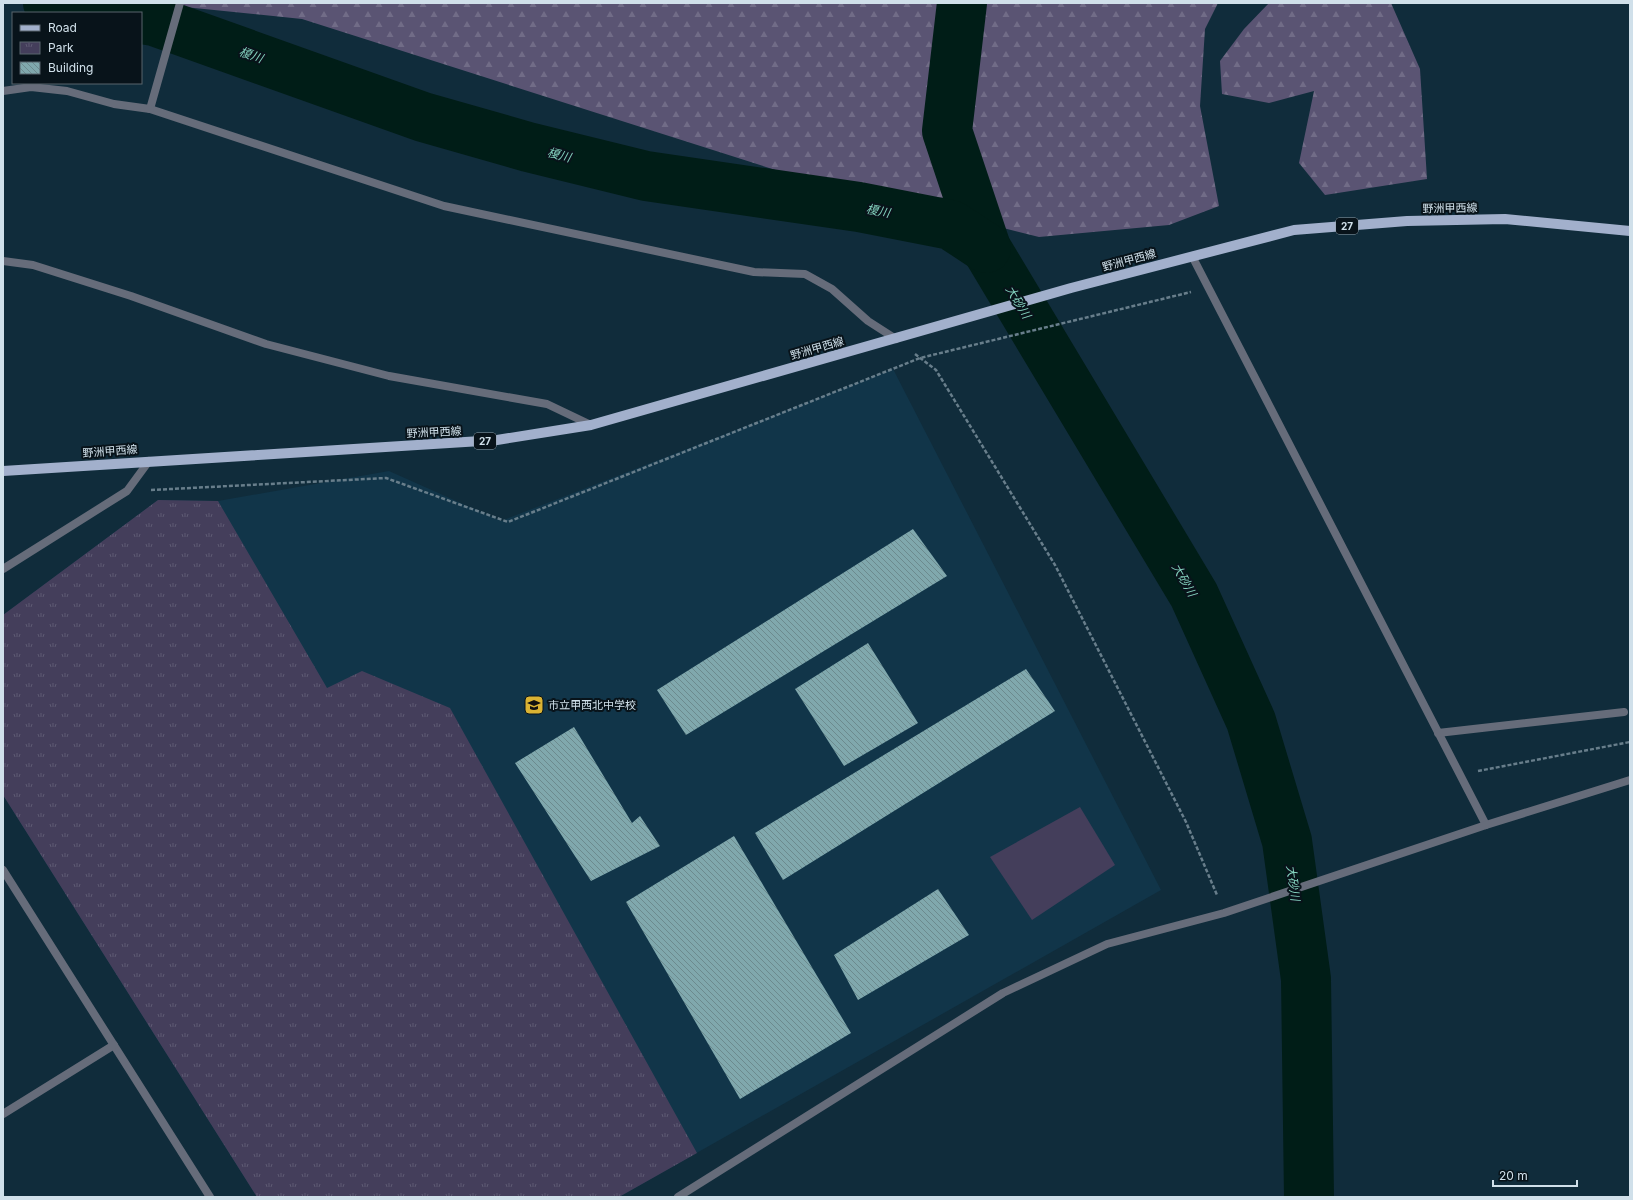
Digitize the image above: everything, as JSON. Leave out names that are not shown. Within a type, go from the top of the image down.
[{"type":"main road","name":"野洲甲西線","points":[[3,471],[497,440],[591,425],[1071,288],[1294,230],[1407,221],[1505,218],[1630,231]]},
{"type":"street","points":[[150,109],[180,3]]},
{"type":"street","points":[[3,91],[31,87],[67,91],[114,104],[150,109],[444,206],[754,272],[805,274],[832,289],[868,321],[896,339]]},
{"type":"street","points":[[1192,256],[1486,825]]},
{"type":"street","points":[[3,261],[33,265],[131,296],[266,344],[389,376],[547,404],[591,425]]},
{"type":"street","points":[[3,569],[127,491],[149,461]]},
{"type":"street","points":[[1438,733],[1624,712]]},
{"type":"street","points":[[678,1197],[1003,992],[1107,944],[1224,913],[1486,825],[1630,780]]},
{"type":"street","points":[[3,870],[210,1197]]},
{"type":"street","points":[[3,1114],[114,1045]]},
{"type":"path","points":[[127,491],[386,478],[508,522],[920,358],[1209,288]]},
{"type":"path","points":[[896,339],[936,370],[1055,565],[1186,822],[1224,913]]},
{"type":"path","points":[[1460,774],[1630,742]]},
{"type":"shaded area","name":"市立甲西北中学校","points":[[893,369],[1161,890],[619,1197],[257,1197],[3,795],[3,615],[158,500],[218,501],[389,471],[501,521]]},
{"type":"green space","points":[[145,3],[1218,3],[1205,29],[1200,106],[1219,206],[1169,225],[1039,237],[785,173],[302,19]]},
{"type":"green space","points":[[1269,3],[1391,3],[1420,69],[1427,179],[1325,195],[1299,163],[1314,91],[1269,103],[1222,94],[1220,61],[1244,29]]},
{"type":"green space","points":[[158,500],[218,501],[327,688],[362,671],[450,708],[697,1153],[619,1197],[257,1197],[3,795],[3,615]]},
{"type":"green space","points":[[1080,807],[1115,865],[1032,920],[990,857]]},
{"type":"building","points":[[913,529],[947,576],[686,735],[657,690]]},
{"type":"building","points":[[868,643],[918,723],[844,766],[795,689]]},
{"type":"building","points":[[1026,669],[1055,711],[783,880],[755,833]]},
{"type":"building","points":[[574,727],[632,823],[640,816],[660,846],[591,881],[515,763]]},
{"type":"building","points":[[734,836],[851,1033],[740,1099],[626,902]]},
{"type":"building","points":[[938,889],[969,935],[858,1000],[834,955]]},
{"type":"waterway","name":"榎川","points":[[48,3],[102,12]]},
{"type":"waterway","name":"大砂川","points":[[962,3],[947,131],[986,248],[1194,595],[1251,721],[1287,841],[1306,979],[1309,1197]]},
{"type":"waterway","name":"榎川","points":[[142,19],[154,21],[423,117],[528,147],[646,176],[859,207],[951,225],[986,248]]},
{"type":"place","name":"市立甲西北中学校","points":[[534,705]]}]
